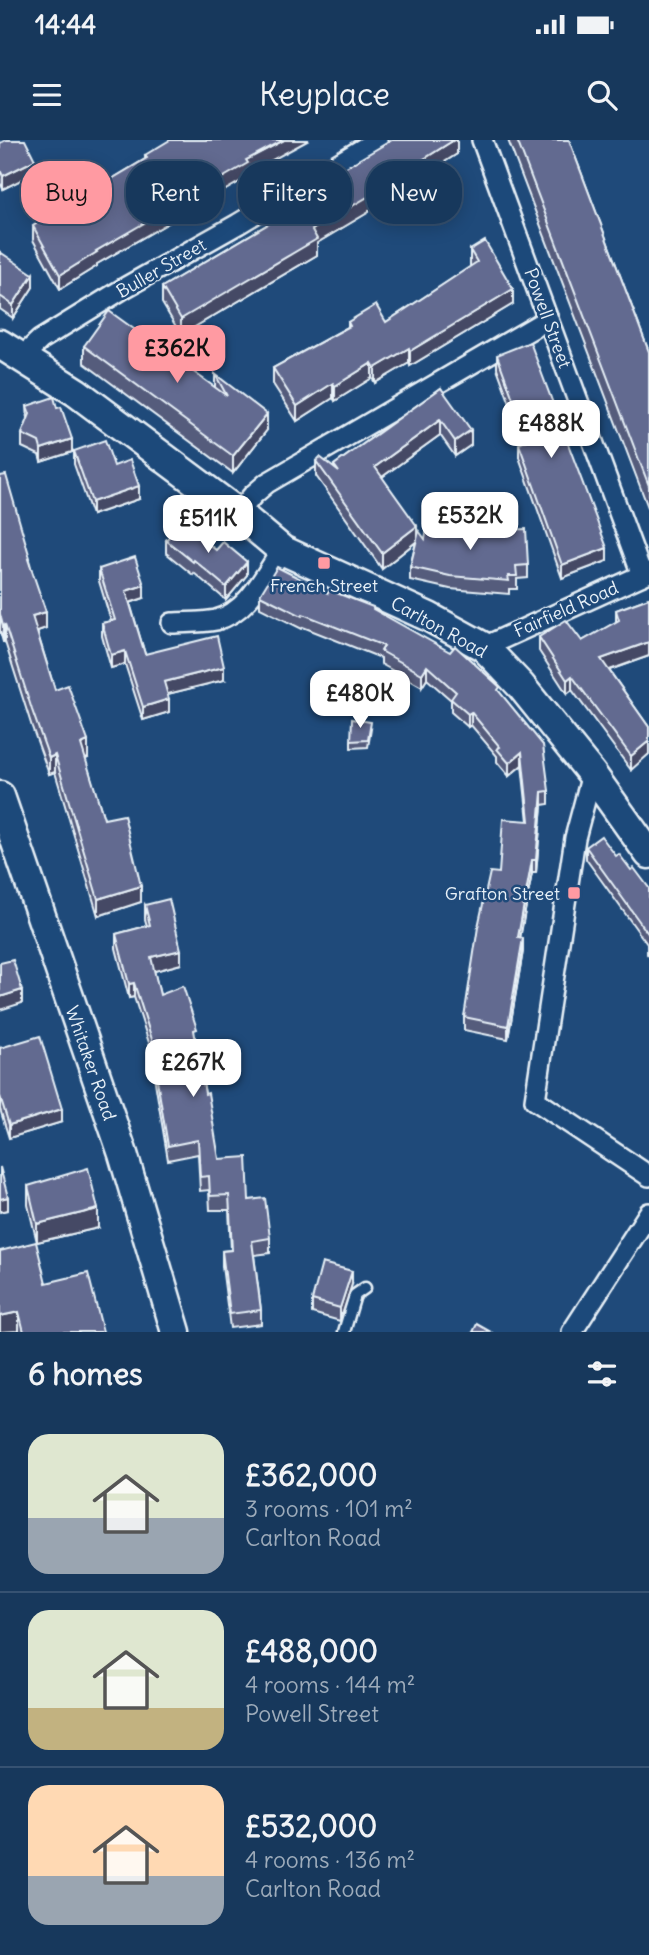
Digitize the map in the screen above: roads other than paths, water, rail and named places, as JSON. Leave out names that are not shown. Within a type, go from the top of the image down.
[{"type":"street","name":"Buller Street","points":[[10,351],[40,340],[377,140]]},
{"type":"street","name":"Powell Street","points":[[482,140],[646,573]]},
{"type":"street","points":[[238,513],[253,495],[275,478],[548,319]]},
{"type":"street","name":"Carlton Road","points":[[10,351],[76,392],[238,513],[282,550],[429,617],[484,647],[521,686],[645,839]]},
{"type":"street","points":[[172,623],[205,622],[233,613],[246,603],[282,550]]},
{"type":"street","name":"Fairfield Road","points":[[484,647],[646,573]]},
{"type":"street","points":[[592,774],[575,838],[535,1100],[649,1177]]},
{"type":"street","name":"Whitaker Road","points":[[0,796],[123,1154],[176,1332]]},
{"type":"street","points":[[572,1332],[649,1213]]},
{"type":"lane","points":[[344,1332],[355,1295],[365,1288]]},
{"type":"place","name":"French Street","points":[[324,563]]},
{"type":"place","name":"Grafton Street","points":[[574,893]]}]
